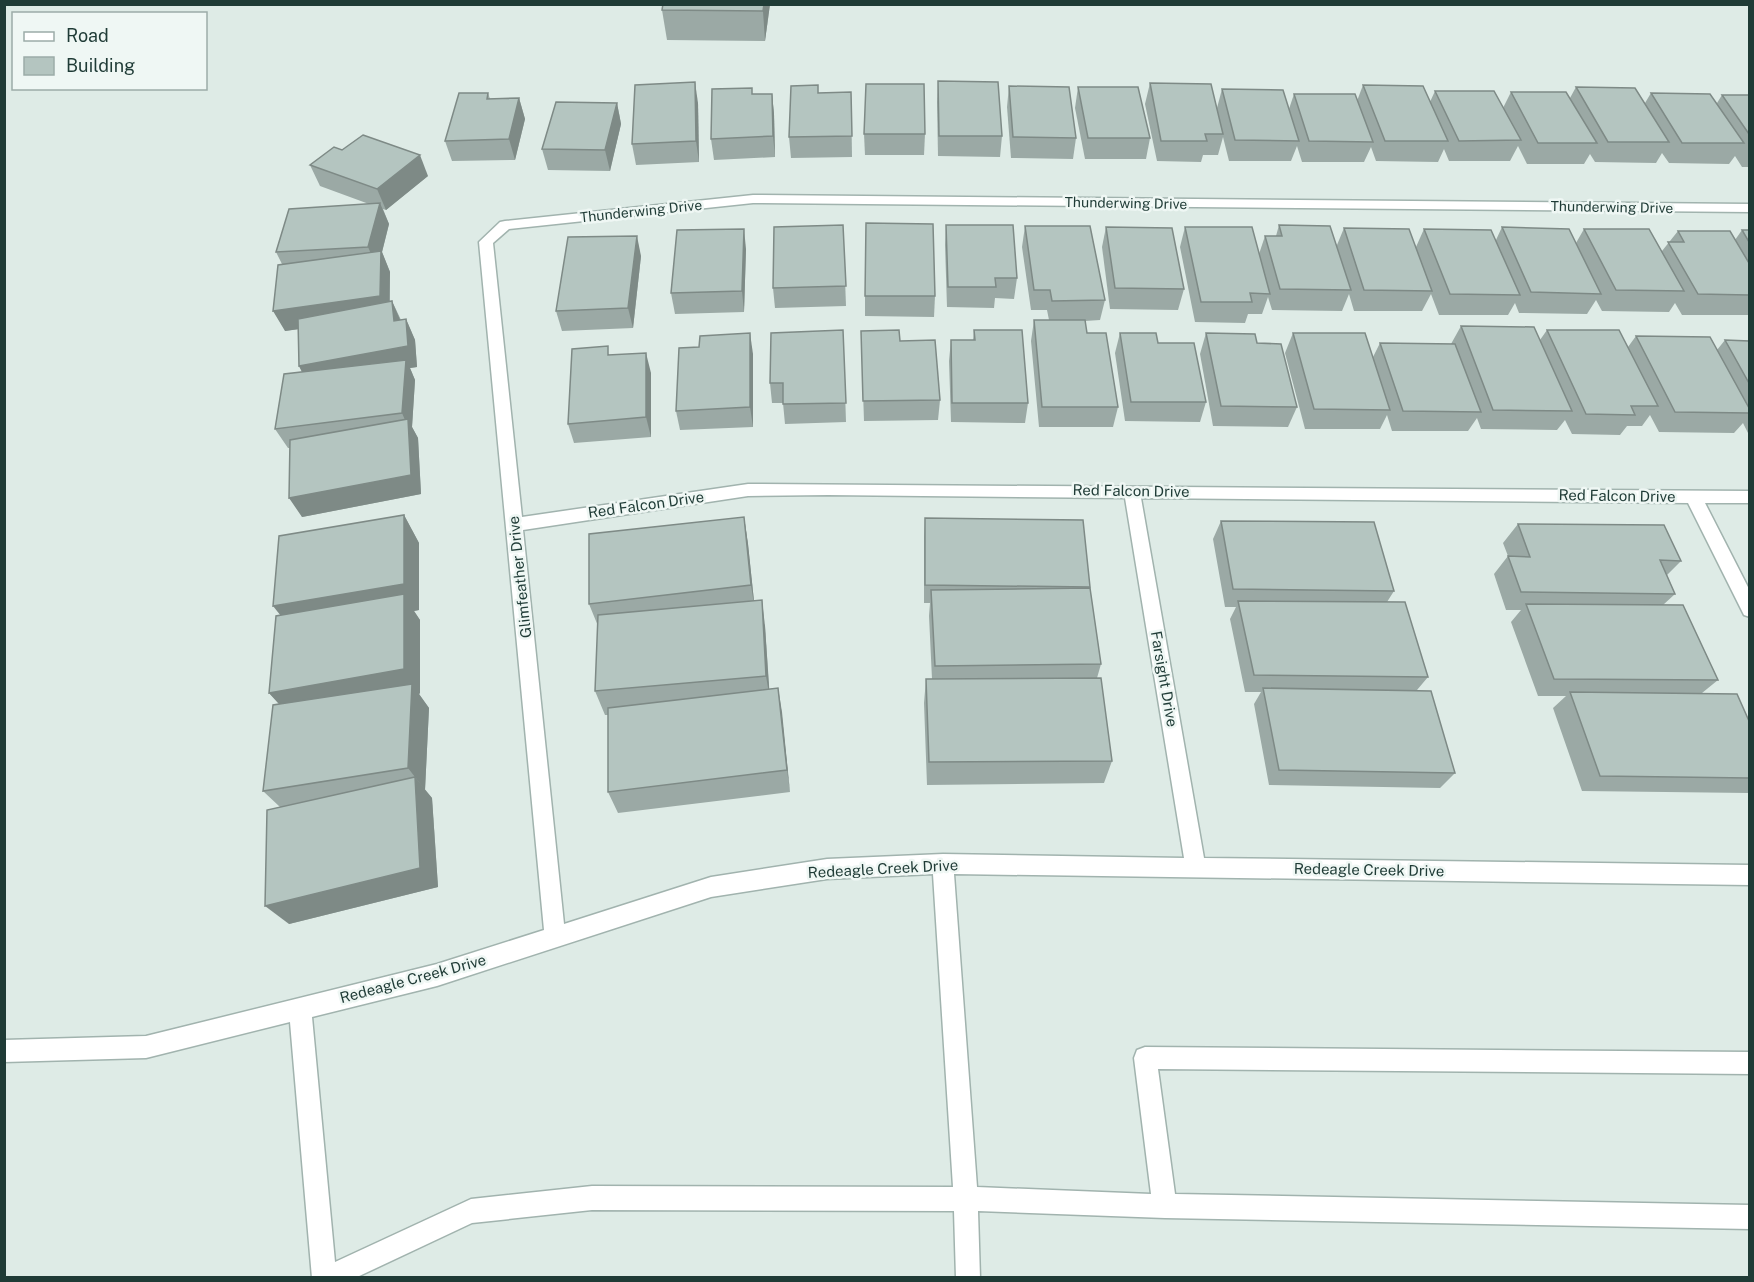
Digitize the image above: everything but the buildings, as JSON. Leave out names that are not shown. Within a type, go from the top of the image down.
[{"type":"street","name":"Thunderwing Drive","points":[[505,225],[753,199],[1749,208]]},
{"type":"street","name":"Glimfeather Drive","points":[[505,225],[486,242],[555,937]]},
{"type":"street","name":"Red Falcon Drive","points":[[514,525],[748,490],[1749,497]]},
{"type":"street","name":"Farsight Drive","points":[[1132,491],[1196,867]]},
{"type":"street","points":[[1694,496],[1749,609]]},
{"type":"street","points":[[943,864],[966,1199],[968,1278]]},
{"type":"street","name":"Redeagle Creek Drive","points":[[4,1052],[146,1047],[437,975],[711,887],[828,869],[943,864],[1749,875]]},
{"type":"street","points":[[300,1009],[325,1278],[471,1211],[592,1198],[966,1199],[1165,1206],[1749,1217]]},
{"type":"street","points":[[1165,1206],[1145,1058],[1749,1063]]}]
